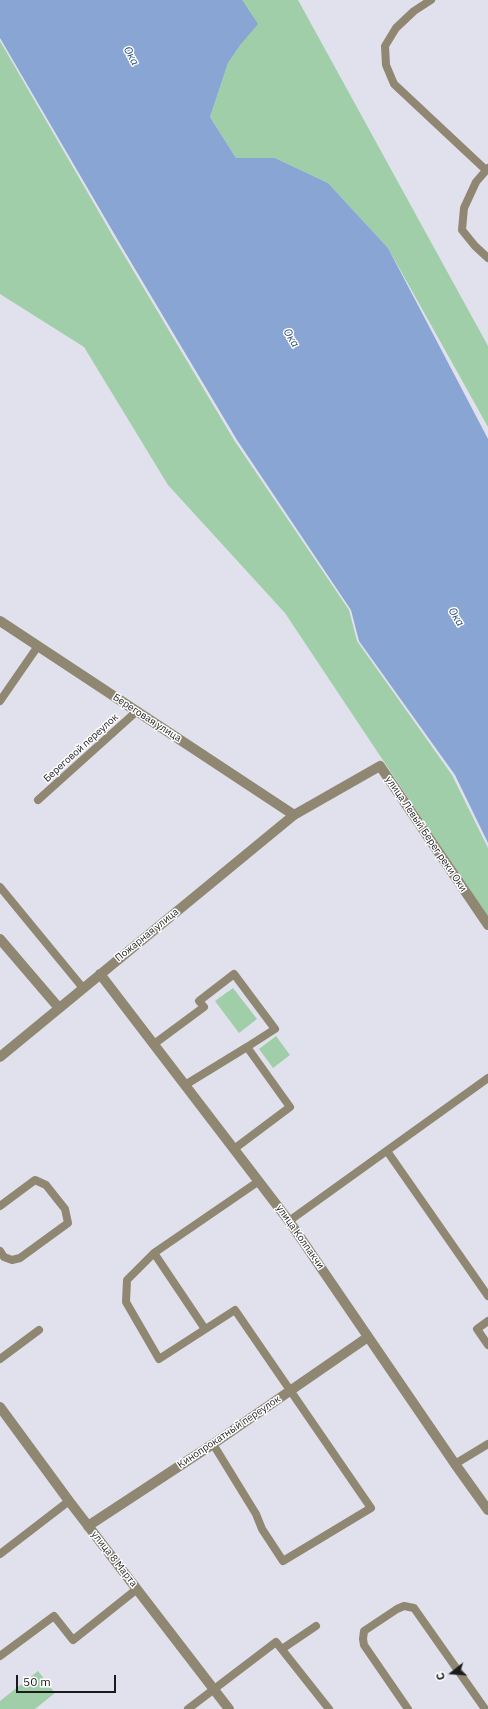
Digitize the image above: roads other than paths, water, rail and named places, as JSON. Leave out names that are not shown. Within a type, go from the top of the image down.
[{"type":"street","name":"Береговая улица","points":[[0,621],[294,815]]},
{"type":"street","name":"улица Левый Берег реки Оки","points":[[294,815],[380,766],[488,925]]},
{"type":"street","name":"Пожарная улица","points":[[0,1057],[294,815]]},
{"type":"street","points":[[0,939],[59,1008]]},
{"type":"street","name":"улица Колпакчи","points":[[100,974],[289,1221],[488,1510]]},
{"type":"street","name":"Кинопрокатный переулок","points":[[88,1526],[213,1444],[368,1337]]},
{"type":"street","name":"улица 8 Марта","points":[[0,1407],[69,1501],[229,1709]]},
{"type":"lane","points":[[431,0],[414,10],[396,28],[385,46],[386,65],[394,84],[487,169],[476,182],[464,208],[462,230],[475,246],[488,258]]},
{"type":"lane","points":[[0,700],[38,646]]},
{"type":"lane","name":"Береговой переулок","points":[[38,800],[137,711]]},
{"type":"lane","points":[[0,887],[82,988]]},
{"type":"lane","points":[[154,1044],[204,1007],[199,1001],[234,974],[275,1029],[185,1084]]},
{"type":"lane","points":[[234,1149],[290,1107],[247,1047]]},
{"type":"lane","points":[[289,1221],[488,1078]]},
{"type":"lane","points":[[387,1151],[488,1296]]},
{"type":"lane","points":[[0,1206],[35,1180],[46,1185],[65,1208],[68,1223],[20,1258],[12,1260],[4,1257],[0,1251]]},
{"type":"lane","points":[[213,1444],[256,1514],[262,1529],[283,1561],[371,1508],[235,1310],[159,1359],[126,1302],[127,1280],[154,1253],[259,1180]]},
{"type":"lane","points":[[154,1253],[205,1329]]},
{"type":"lane","points":[[488,1321],[477,1329],[488,1345]]},
{"type":"lane","points":[[0,1359],[39,1330]]},
{"type":"lane","points":[[455,1464],[488,1444]]},
{"type":"lane","points":[[0,1554],[69,1501]]},
{"type":"lane","points":[[0,1656],[54,1616],[73,1640],[137,1589]]},
{"type":"lane","points":[[408,1709],[364,1645],[362,1639],[364,1631],[396,1609],[404,1606],[414,1608],[485,1709]]},
{"type":"lane","points":[[282,1649],[316,1626]]},
{"type":"lane","points":[[188,1709],[276,1642],[329,1709]]},
{"type":"water","name":"Ока","points":[[0,0],[242,0],[258,24],[241,44],[228,63],[210,117],[236,158],[275,158],[328,183],[388,248],[488,439],[488,843],[455,775],[359,641],[351,610],[237,440],[0,38]]}]
